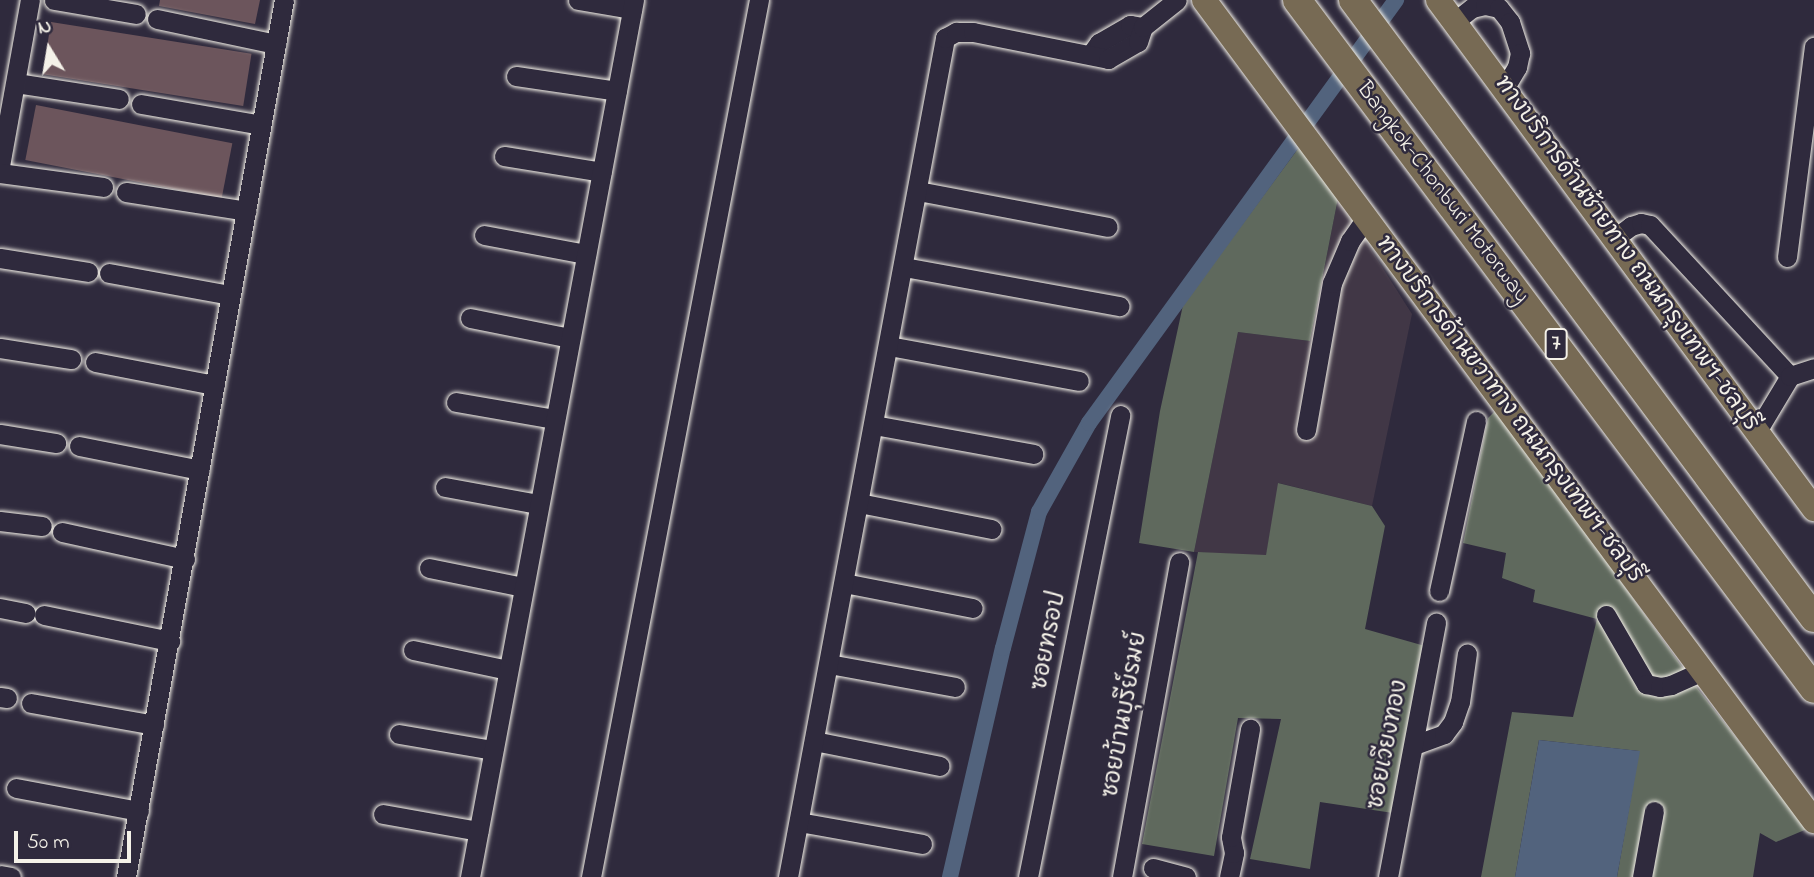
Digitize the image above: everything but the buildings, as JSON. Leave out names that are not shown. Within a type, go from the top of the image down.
[{"type":"highway","name":"Bangkok-Chonburi Motorway","points":[[1297,0],[1814,689]]},
{"type":"highway","name":"Bangkok-Chonburi Motorway","points":[[1353,0],[1814,618]]},
{"type":"main road","name":"ทางบริการด้านขวาทาง ถนนกรุงเทพฯ-ชลบุรี","points":[[1204,0],[1814,821]]},
{"type":"main road","name":"ทางบริการด้านซ้ายทาง ถนนกรุงเทพฯ-ชลบุรี","points":[[1438,0],[1814,509]]},
{"type":"street","points":[[0,166],[30,0]]},
{"type":"street","points":[[54,0],[136,14]]},
{"type":"street","points":[[126,877],[284,0]]},
{"type":"street","points":[[470,877],[633,5],[578,0]]},
{"type":"street","points":[[590,877],[759,0]]},
{"type":"street","points":[[788,877],[946,38],[956,32],[973,32],[1091,54],[1099,43],[1130,25],[1143,27],[1177,0]]},
{"type":"street","points":[[1454,22],[1472,8],[1485,5],[1499,8],[1510,22],[1520,52],[1517,67],[1504,89]]},
{"type":"street","points":[[158,19],[276,44]]},
{"type":"street","points":[[1787,257],[1814,47]]},
{"type":"street","points":[[516,76],[617,91]]},
{"type":"street","points":[[16,83],[118,99]]},
{"type":"street","points":[[141,104],[261,125]]},
{"type":"street","points":[[504,156],[602,172]]},
{"type":"street","points":[[0,173],[103,187]]},
{"type":"street","points":[[918,191],[1108,227]]},
{"type":"street","points":[[126,192],[247,211]]},
{"type":"street","points":[[1306,430],[1332,283],[1350,241],[1366,218]]},
{"type":"street","points":[[1615,238],[1631,226],[1641,223],[1650,225],[1790,376]]},
{"type":"street","points":[[484,235],[586,254]]},
{"type":"street","points":[[0,258],[88,272]]},
{"type":"street","points":[[904,267],[1119,306]]},
{"type":"street","points":[[108,273],[230,295]]},
{"type":"street","points":[[470,318],[570,338]]},
{"type":"street","points":[[889,346],[1079,381]]},
{"type":"street","points":[[0,348],[71,359]]},
{"type":"street","points":[[95,362],[215,385]]},
{"type":"street","points":[[1757,431],[1790,376],[1814,368]]},
{"type":"street","points":[[456,402],[554,419]]},
{"type":"street","name":"ซอยทรอป","points":[[1028,877],[1120,415]]},
{"type":"street","points":[[1439,591],[1476,421]]},
{"type":"street","points":[[874,425],[1033,454]]},
{"type":"street","points":[[0,434],[56,443]]},
{"type":"street","points":[[79,446],[200,470]]},
{"type":"street","points":[[445,487],[538,505]]},
{"type":"street","points":[[859,503],[991,528]]},
{"type":"street","points":[[0,521],[42,526]]},
{"type":"street","points":[[62,532],[185,559]]},
{"type":"street","name":"ซอยบ้านบุรีย์รมย์","points":[[1122,877],[1178,562]]},
{"type":"street","points":[[429,568],[523,587]]},
{"type":"street","points":[[844,583],[973,608]]},
{"type":"street","points":[[0,608],[170,641]]},
{"type":"street","points":[[1606,615],[1646,684],[1660,687],[1671,685],[1703,671]]},
{"type":"street","name":"ซอยเวียงทอง","points":[[1388,877],[1436,622]]},
{"type":"street","points":[[413,650],[508,670]]},
{"type":"street","points":[[1414,745],[1444,734],[1453,722],[1460,702],[1467,653]]},
{"type":"street","points":[[829,664],[955,687]]},
{"type":"street","points":[[31,703],[154,725]]},
{"type":"street","points":[[1229,877],[1234,853],[1231,837],[1250,729]]},
{"type":"street","points":[[399,734],[493,750]]},
{"type":"street","points":[[814,741],[940,766]]},
{"type":"street","points":[[16,788],[139,811]]},
{"type":"street","points":[[1642,877],[1654,811]]},
{"type":"street","points":[[383,814],[478,831]]},
{"type":"street","points":[[799,822],[922,844]]},
{"type":"street","points":[[1153,868],[1186,877]]},
{"type":"street","points":[[0,875],[11,877]]},
{"type":"shaded area","points":[[1338,198],[1412,314],[1372,506],[1279,483],[1266,556],[1194,552],[1238,332],[1310,341]]},
{"type":"green space","points":[[1300,146],[1338,198],[1310,341],[1238,332],[1194,552],[1139,543],[1160,411],[1183,305]]},
{"type":"green space","points":[[1497,409],[1698,689],[1807,829],[1776,842],[1760,833],[1753,877],[1617,877],[1639,751],[1539,740],[1515,877],[1481,877],[1512,712],[1573,717],[1597,619],[1533,602],[1535,590],[1502,578],[1506,553],[1463,543],[1488,418]]},
{"type":"green space","points":[[1278,483],[1372,506],[1385,526],[1365,629],[1425,646],[1393,813],[1320,802],[1310,869],[1250,859],[1281,719],[1238,718],[1214,856],[1142,844],[1198,552],[1266,555]]},
{"type":"water","points":[[1539,740],[1640,751],[1617,877],[1515,877]]},
{"type":"waterway","points":[[950,877],[1003,648],[1039,512],[1089,423],[1396,0]]}]
